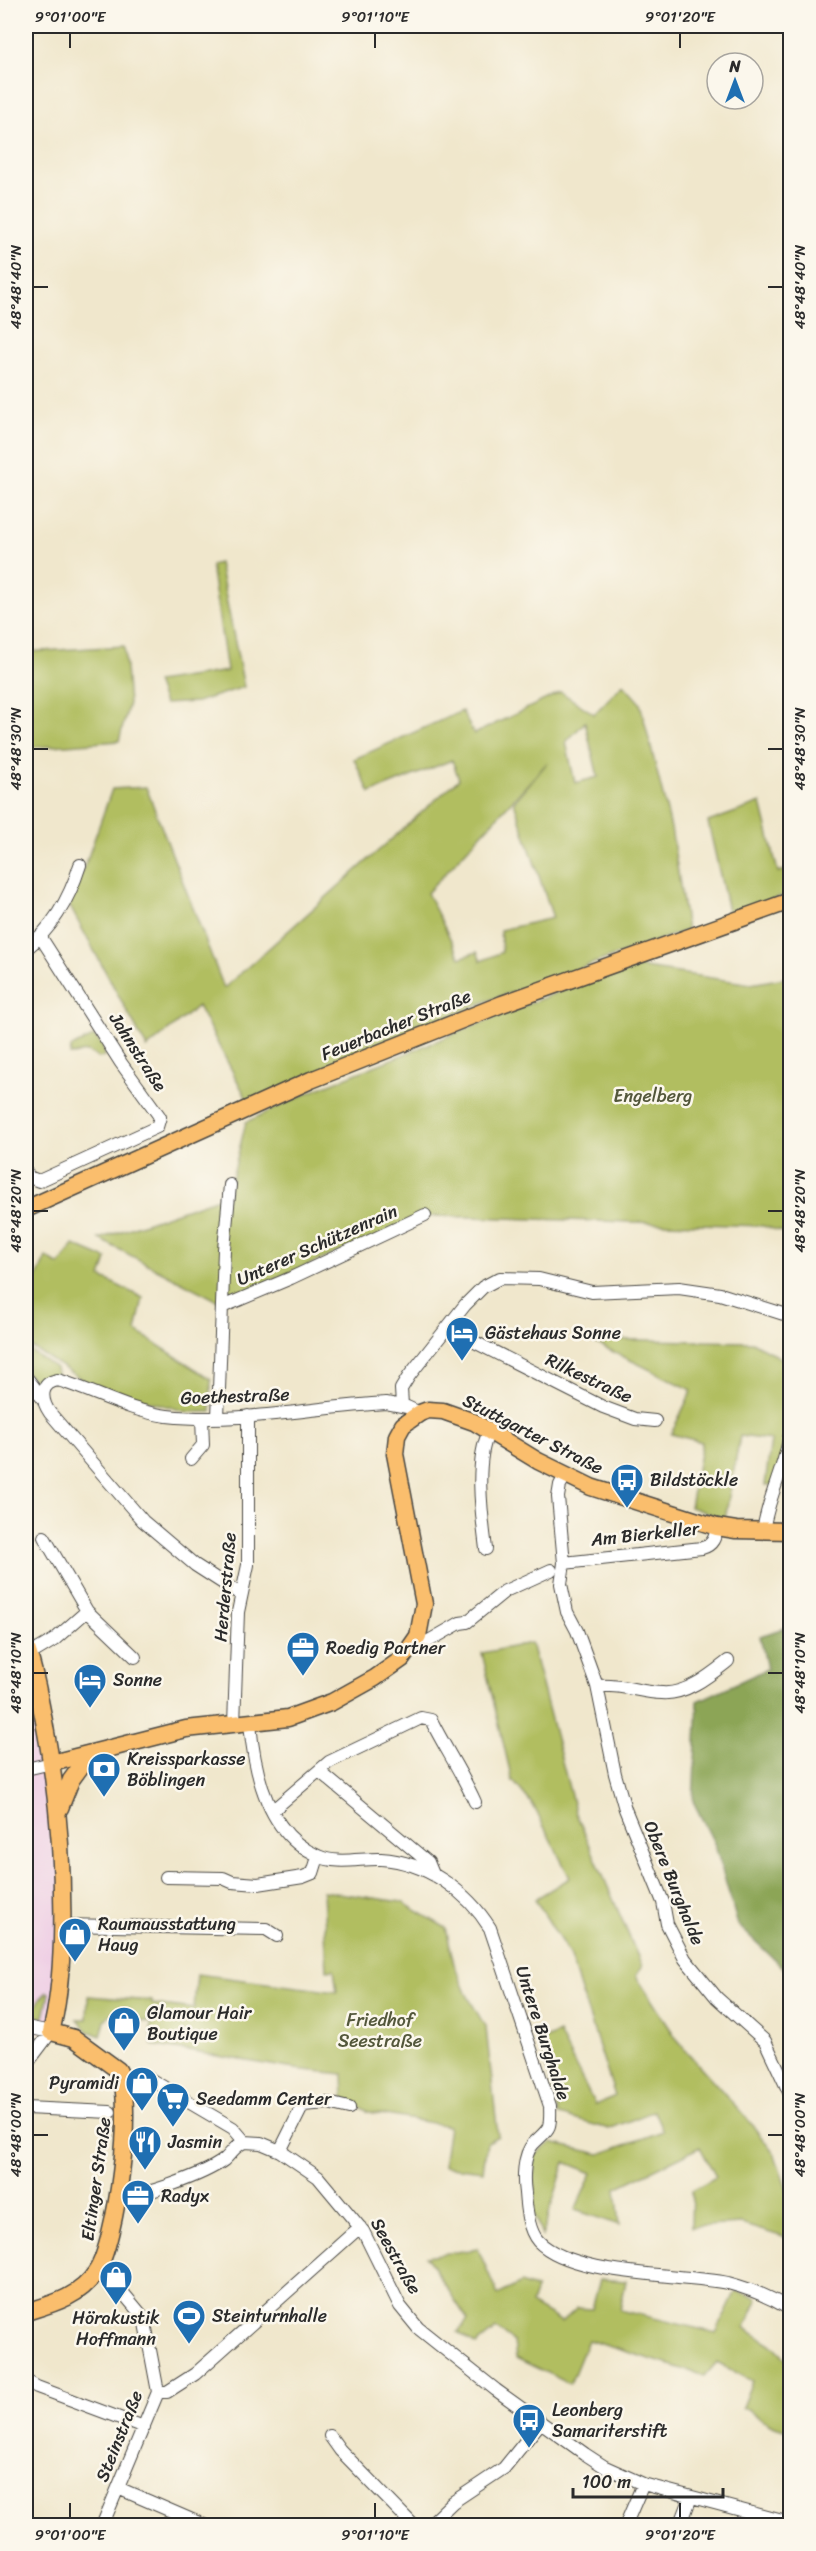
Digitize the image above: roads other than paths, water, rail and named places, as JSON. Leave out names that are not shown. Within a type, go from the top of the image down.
[{"type":"main road","name":"Feuerbacher Straße","points":[[26,1209],[311,1080],[502,1004],[790,901]]},
{"type":"main road","name":"Stuttgarter Straße","points":[[420,1413],[428,1410],[443,1410],[463,1416],[566,1476],[630,1500],[717,1527],[790,1531]]},
{"type":"main road","points":[[52,1764],[186,1729],[288,1718],[332,1702],[375,1678],[402,1659],[412,1647],[422,1623],[424,1604],[395,1454],[397,1436],[403,1425],[420,1413]]},
{"type":"main road","points":[[27,1651],[52,1764],[58,1812],[62,1925],[59,1989],[51,2032],[69,2036],[93,2050],[111,2063],[122,2077]]},
{"type":"main road","points":[[58,1812],[71,1780],[90,1754]]},
{"type":"main road","name":"Eltinger Straße","points":[[26,2312],[54,2304],[76,2293],[97,2271],[110,2241],[125,2114],[122,2077]]},
{"type":"street","points":[[26,949],[40,936],[66,899],[80,866]]},
{"type":"street","name":"Jahnstraße","points":[[26,1172],[29,1177],[39,1181],[157,1127],[160,1117],[121,1063],[40,936]]},
{"type":"street","name":"Unterer Schützenrain","points":[[218,1418],[230,1185]]},
{"type":"street","name":"Unterer Schützenrain","points":[[222,1306],[291,1278],[425,1215]]},
{"type":"street","points":[[402,1405],[401,1389],[409,1376],[465,1305],[483,1287],[500,1278],[539,1279],[592,1292],[680,1288],[720,1294],[790,1316]]},
{"type":"street","name":"Rilkestraße","points":[[447,1328],[603,1407],[635,1419],[655,1421]]},
{"type":"street","points":[[26,1377],[44,1403],[143,1521],[195,1565],[240,1594]]},
{"type":"street","name":"Goethestraße","points":[[44,1403],[44,1387],[50,1381],[58,1380],[131,1408],[166,1416],[218,1418],[386,1403],[402,1405],[420,1413]]},
{"type":"street","name":"Herderstraße","points":[[242,1724],[240,1594],[248,1564],[248,1416]]},
{"type":"street","points":[[191,1459],[203,1445],[202,1418]]},
{"type":"street","points":[[486,1549],[481,1515],[482,1474],[484,1441],[489,1432]]},
{"type":"street","points":[[763,1531],[769,1499],[783,1464],[790,1434]]},
{"type":"street","name":"Obere Burghalde","points":[[566,1476],[560,1485],[558,1497],[564,1563],[561,1584],[567,1612],[577,1631],[597,1686],[615,1774],[625,1809],[663,1902],[667,1924],[685,1959],[717,1998],[765,2041],[790,2094]]},
{"type":"street","name":"Am Bierkeller","points":[[564,1563],[702,1548],[709,1546],[714,1540],[717,1527]]},
{"type":"street","points":[[44,1537],[87,1611],[135,1657]]},
{"type":"street","points":[[412,1647],[420,1646],[460,1623],[467,1622],[506,1591],[551,1570]]},
{"type":"street","points":[[27,1651],[54,1640],[87,1611]]},
{"type":"street","points":[[597,1686],[618,1684],[664,1694],[684,1690],[728,1661]]},
{"type":"street","points":[[272,1811],[320,1771],[346,1754],[421,1718],[431,1720],[447,1751],[461,1771],[475,1802]]},
{"type":"street","points":[[166,1877],[223,1878],[232,1882],[258,1884],[280,1882],[313,1873],[318,1857],[284,1831],[272,1811],[265,1798],[242,1724]]},
{"type":"street","points":[[26,1769],[52,1764]]},
{"type":"street","name":"Untere Burghalde","points":[[320,1771],[428,1862],[433,1874]]},
{"type":"street","name":"Untere Burghalde","points":[[318,1857],[335,1860],[381,1859],[404,1863],[433,1874],[480,1911],[490,1928],[550,2106],[551,2120],[548,2130],[532,2145],[525,2164],[524,2190],[528,2216],[536,2238],[549,2251],[572,2260],[633,2273],[727,2283],[767,2295],[790,2310]]},
{"type":"street","points":[[62,1925],[266,1929],[277,1936]]},
{"type":"street","points":[[26,2027],[51,2032],[26,2065]]},
{"type":"street","name":"Seestraße","points":[[122,2077],[148,2078],[233,2128],[245,2142],[261,2143],[280,2151],[318,2178],[360,2227],[400,2306],[418,2328],[496,2390],[605,2467],[643,2484],[790,2523]]},
{"type":"street","points":[[280,2151],[303,2105],[328,2103],[349,2108]]},
{"type":"street","points":[[26,2108],[110,2112]]},
{"type":"street","points":[[117,2196],[138,2195],[189,2177],[223,2160],[238,2144],[245,2142]]},
{"type":"street","points":[[158,2392],[166,2392],[195,2374],[360,2227]]},
{"type":"street","name":"Steinstraße","points":[[97,2271],[124,2294],[144,2318],[158,2392],[102,2526]]},
{"type":"street","points":[[28,2382],[144,2427]]},
{"type":"street","points":[[428,2526],[453,2502],[504,2468],[541,2422]]},
{"type":"street","points":[[330,2436],[340,2450],[414,2526]]},
{"type":"street","points":[[625,2526],[643,2484]]},
{"type":"street","points":[[118,2488],[206,2526]]},
{"type":"street","points":[[680,2526],[691,2497]]},
{"type":"place","name":"Gästehaus Sonne","points":[[462,1362]]},
{"type":"place","name":"Bildstöckle","points":[[627,1509]]},
{"type":"place","name":"Roedig Partner","points":[[303,1677]]},
{"type":"place","name":"Sonne","points":[[90,1709]]},
{"type":"place","name":"Kreissparkasse Böblingen","points":[[104,1798]]},
{"type":"place","name":"Raumausstattung Haug","points":[[75,1963]]},
{"type":"place","name":"Glamour Hair Boutique","points":[[124,2052]]},
{"type":"place","name":"Pyramidi","points":[[142,2112]]},
{"type":"place","name":"Seedamm Center","points":[[173,2128]]},
{"type":"place","name":"Jasmin","points":[[145,2171]]},
{"type":"place","name":"Radyx","points":[[138,2225]]},
{"type":"place","name":"Hörakustik Hoffmann","points":[[116,2306]]},
{"type":"place","name":"Steinturnhalle","points":[[189,2345]]},
{"type":"place","name":"Leonberg Samariterstift","points":[[529,2449]]},
{"type":"park label","name":"Engelberg","points":[[653,1096]]},
{"type":"park label","name":"Friedhof Seestraße","points":[[380,2030]]}]
